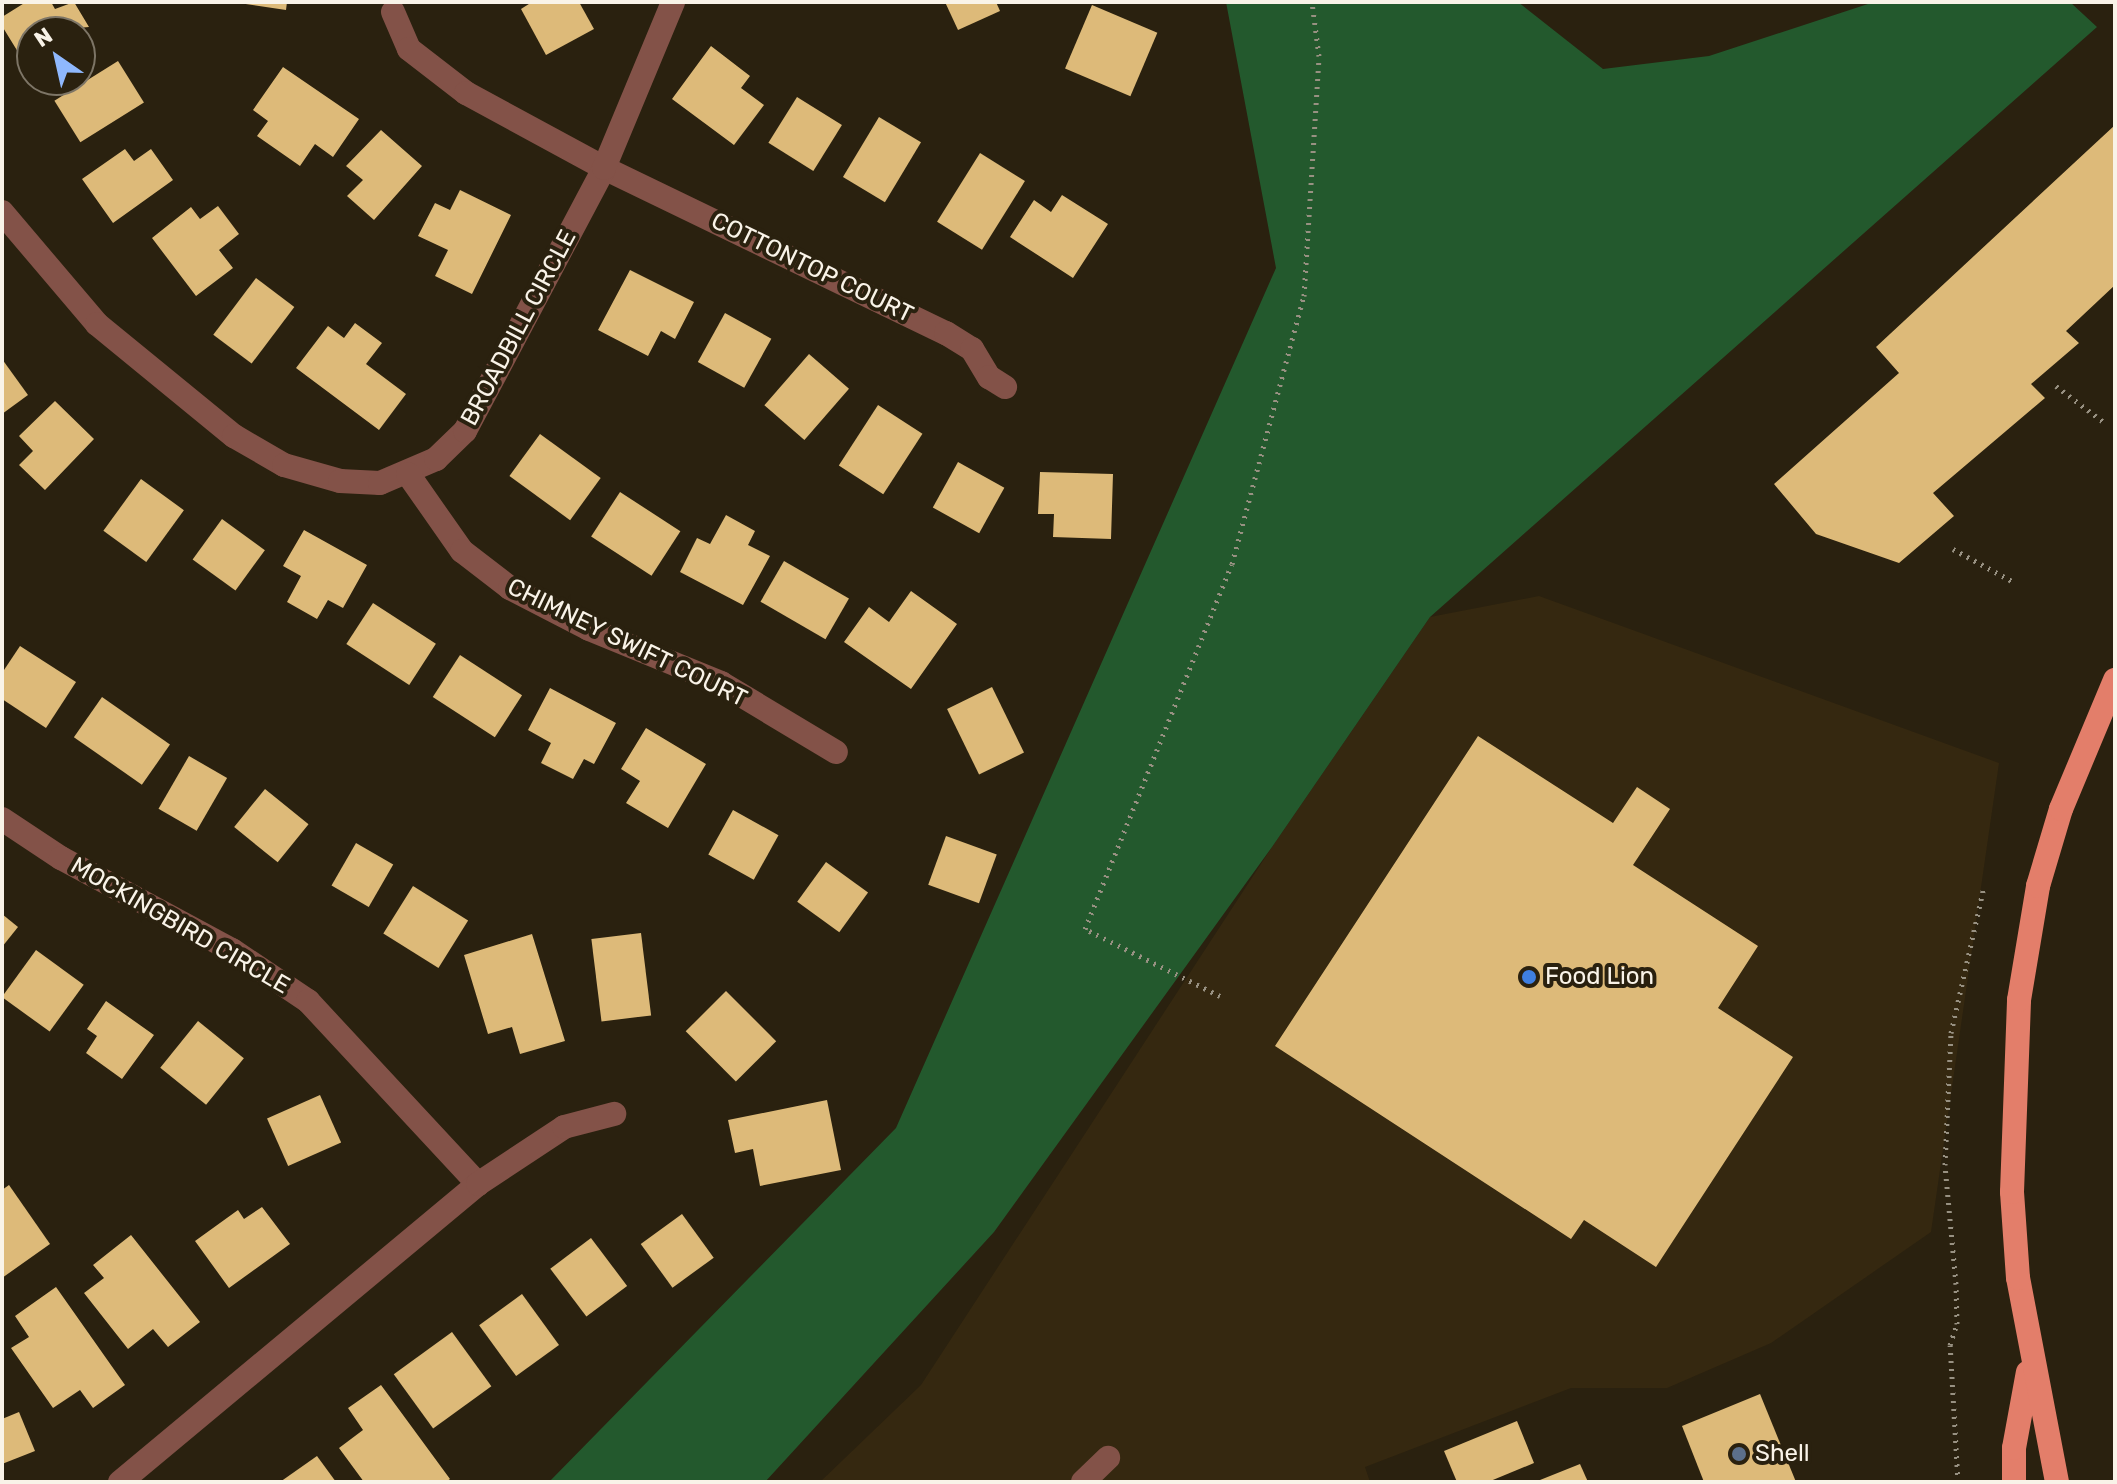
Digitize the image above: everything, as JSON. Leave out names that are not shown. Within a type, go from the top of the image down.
[{"type":"main road","points":[[2057,1482],[2031,1361],[2012,1192],[2019,1000],[2038,886],[2061,809],[2115,680]]},
{"type":"main road","points":[[2014,1482],[2014,1448],[2031,1361]]},
{"type":"street","name":"BROADBILL CIRCLE","points":[[2,212],[97,324],[234,436],[284,465],[340,481],[380,483],[408,474],[436,459],[465,431],[604,168],[673,2]]},
{"type":"street","name":"COTTONTOP COURT","points":[[393,12],[409,49],[439,74],[604,168],[946,333],[972,349],[989,377],[1005,387]]},
{"type":"street","name":"CHIMNEY SWIFT COURT","points":[[408,474],[462,551],[510,588],[589,629],[721,683],[836,752]]},
{"type":"street","name":"MOCKINGBIRD CIRCLE","points":[[2,819],[61,858],[232,950],[308,1001],[478,1184]]},
{"type":"street","points":[[120,1482],[478,1184],[564,1127],[614,1114]]},
{"type":"street","points":[[1083,1482],[1108,1458]]},
{"type":"path","points":[[1220,996],[1085,929],[1232,564],[1304,296],[1319,56],[1312,2]]},
{"type":"path","points":[[2056,386],[2105,423]]},
{"type":"path","points":[[1953,549],[2012,581]]},
{"type":"path","points":[[1958,1482],[1950,1345],[1957,1324],[1956,1284],[1946,1150],[1951,1033],[1984,886]]},
{"type":"shaded area","points":[[1539,596],[1999,763],[1931,1232],[1771,1343],[1667,1388],[1571,1388],[1365,1467],[1370,1482],[820,1482],[921,1385],[1272,847],[1430,617]]},
{"type":"green space","points":[[1226,2],[1518,2],[1603,69],[1709,56],[1874,2],[2070,2],[2097,27],[1430,617],[1272,847],[994,1232],[765,1482],[549,1482],[896,1128],[1276,268]]},
{"type":"building","points":[[26,2],[51,2],[55,9],[74,2],[82,16],[16,16],[16,49],[2,26],[2,17]]},
{"type":"building","points":[[232,2],[287,2],[286,10]]},
{"type":"building","points":[[532,2],[579,2],[594,29],[546,55],[521,9]]},
{"type":"building","points":[[945,2],[996,2],[1000,11],[958,30]]},
{"type":"building","points":[[1092,5],[1157,33],[1130,96],[1065,69]]},
{"type":"building","points":[[711,46],[750,76],[741,88],[764,105],[734,145],[672,99]]},
{"type":"building","points":[[118,61],[144,103],[80,142],[54,101],[62,96],[96,96],[96,75]]},
{"type":"building","points":[[283,67],[359,119],[333,157],[315,144],[300,166],[257,136],[268,121],[253,110]]},
{"type":"building","points":[[797,97],[842,125],[813,171],[768,143]]},
{"type":"building","points":[[879,117],[921,142],[885,202],[843,177]]},
{"type":"building","points":[[2115,125],[2115,285],[2066,331],[2079,343],[2031,384],[2045,398],[1933,493],[1954,516],[1899,563],[1816,534],[1774,484],[1899,373],[1876,347]]},
{"type":"building","points":[[381,130],[422,166],[374,220],[347,196],[363,180],[346,166]]},
{"type":"building","points":[[125,149],[134,161],[151,149],[173,180],[113,223],[82,179]]},
{"type":"building","points":[[980,153],[1025,181],[982,250],[937,222]]},
{"type":"building","points":[[460,190],[511,215],[472,294],[435,276],[448,250],[418,236],[435,203],[450,210]]},
{"type":"building","points":[[1062,195],[1108,224],[1073,278],[1010,237],[1034,200],[1051,212]]},
{"type":"building","points":[[218,206],[239,234],[219,250],[233,268],[196,296],[152,238],[191,207],[200,219]]},
{"type":"building","points":[[630,270],[694,302],[675,339],[661,331],[648,356],[598,330]]},
{"type":"building","points":[[256,278],[294,307],[252,364],[213,335]]},
{"type":"building","points":[[725,313],[771,339],[744,388],[698,362]]},
{"type":"building","points":[[355,323],[382,343],[366,364],[406,394],[379,430],[296,368],[328,326],[344,338]]},
{"type":"building","points":[[809,354],[849,389],[804,440],[764,405]]},
{"type":"building","points":[[2,359],[28,395],[2,414]]},
{"type":"building","points":[[55,401],[94,439],[45,490],[19,465],[33,451],[19,436]]},
{"type":"building","points":[[878,405],[922,434],[883,494],[839,465]]},
{"type":"building","points":[[540,434],[601,478],[570,520],[509,476]]},
{"type":"building","points":[[958,462],[1004,488],[979,533],[933,507]]},
{"type":"building","points":[[1040,472],[1113,474],[1111,539],[1053,537],[1054,514],[1038,514]]},
{"type":"building","points":[[141,479],[184,510],[146,562],[103,531]]},
{"type":"building","points":[[620,492],[680,531],[652,576],[591,536]]},
{"type":"building","points":[[726,515],[755,531],[748,545],[770,556],[743,605],[680,572],[697,538],[710,544]]},
{"type":"building","points":[[222,519],[265,550],[235,591],[193,559]]},
{"type":"building","points":[[304,530],[367,565],[343,608],[328,600],[317,619],[287,602],[301,576],[283,566]]},
{"type":"building","points":[[784,561],[849,598],[825,639],[760,602]]},
{"type":"building","points":[[911,591],[957,624],[911,689],[844,642],[869,607],[889,622]]},
{"type":"building","points":[[373,603],[436,644],[409,685],[346,644]]},
{"type":"building","points":[[20,646],[76,682],[46,728],[2,699],[2,673]]},
{"type":"building","points":[[460,655],[522,695],[495,737],[433,697]]},
{"type":"building","points":[[992,687],[1024,753],[979,775],[947,709]]},
{"type":"building","points":[[550,688],[616,723],[594,764],[584,759],[573,779],[541,763],[551,743],[528,730]]},
{"type":"building","points":[[102,697],[170,745],[142,785],[74,737]]},
{"type":"building","points":[[646,728],[706,764],[668,828],[626,803],[640,781],[621,769]]},
{"type":"building","name":"Food Lion","points":[[1478,736],[1613,823],[1637,787],[1670,809],[1633,865],[1758,946],[1718,1008],[1793,1057],[1656,1267],[1584,1220],[1571,1239],[1275,1046]]},
{"type":"building","points":[[189,756],[227,778],[197,831],[158,809]]},
{"type":"building","points":[[265,789],[309,824],[278,862],[234,827]]},
{"type":"building","points":[[733,810],[778,835],[754,880],[708,855]]},
{"type":"building","points":[[946,836],[997,854],[979,903],[928,885]]},
{"type":"building","points":[[356,843],[393,864],[369,907],[332,885]]},
{"type":"building","points":[[826,862],[868,893],[839,932],[797,902]]},
{"type":"building","points":[[413,886],[468,920],[438,968],[383,933]]},
{"type":"building","points":[[2,914],[18,927],[2,947]]},
{"type":"building","points":[[641,933],[651,1015],[601,1021],[591,939]]},
{"type":"building","points":[[532,934],[565,1041],[520,1054],[512,1027],[488,1034],[464,955]]},
{"type":"building","points":[[36,950],[84,985],[50,1032],[2,997]]},
{"type":"building","points":[[726,991],[776,1041],[736,1082],[686,1031]]},
{"type":"building","points":[[106,1001],[154,1035],[122,1079],[86,1053],[97,1036],[87,1029]]},
{"type":"building","points":[[198,1021],[244,1058],[206,1105],[160,1068]]},
{"type":"building","points":[[320,1095],[341,1143],[288,1166],[267,1119]]},
{"type":"building","points":[[827,1100],[841,1170],[760,1186],[753,1149],[735,1153],[728,1120]]},
{"type":"building","points":[[9,1185],[50,1244],[2,1278],[2,1190]]},
{"type":"building","points":[[262,1207],[290,1244],[229,1288],[195,1241],[238,1210],[244,1219]]},
{"type":"building","points":[[682,1214],[714,1258],[672,1288],[641,1244]]},
{"type":"building","points":[[131,1235],[200,1322],[168,1347],[153,1329],[128,1349],[84,1293],[104,1278],[93,1265]]},
{"type":"building","points":[[591,1238],[627,1286],[586,1317],[550,1269]]},
{"type":"building","points":[[56,1287],[125,1385],[93,1408],[80,1390],[53,1408],[11,1348],[29,1337],[15,1316]]},
{"type":"building","points":[[522,1294],[559,1345],[516,1376],[479,1325]]},
{"type":"building","points":[[452,1332],[491,1386],[433,1429],[394,1374]]},
{"type":"building","points":[[381,1385],[450,1479],[446,1482],[364,1482],[339,1448],[363,1430],[348,1408]]},
{"type":"building","name":"Shell","points":[[1760,1394],[1796,1482],[1704,1482],[1682,1426]]},
{"type":"building","points":[[19,1412],[35,1451],[2,1464],[2,1419]]},
{"type":"building","points":[[1517,1421],[1534,1463],[1488,1482],[1457,1482],[1444,1451]]},
{"type":"building","points":[[317,1456],[336,1482],[280,1482]]},
{"type":"building","points":[[1580,1464],[1588,1482],[1535,1482]]},
{"type":"place","name":"Food Lion","points":[[1529,977]]},
{"type":"place","name":"Shell","points":[[1739,1454]]}]
